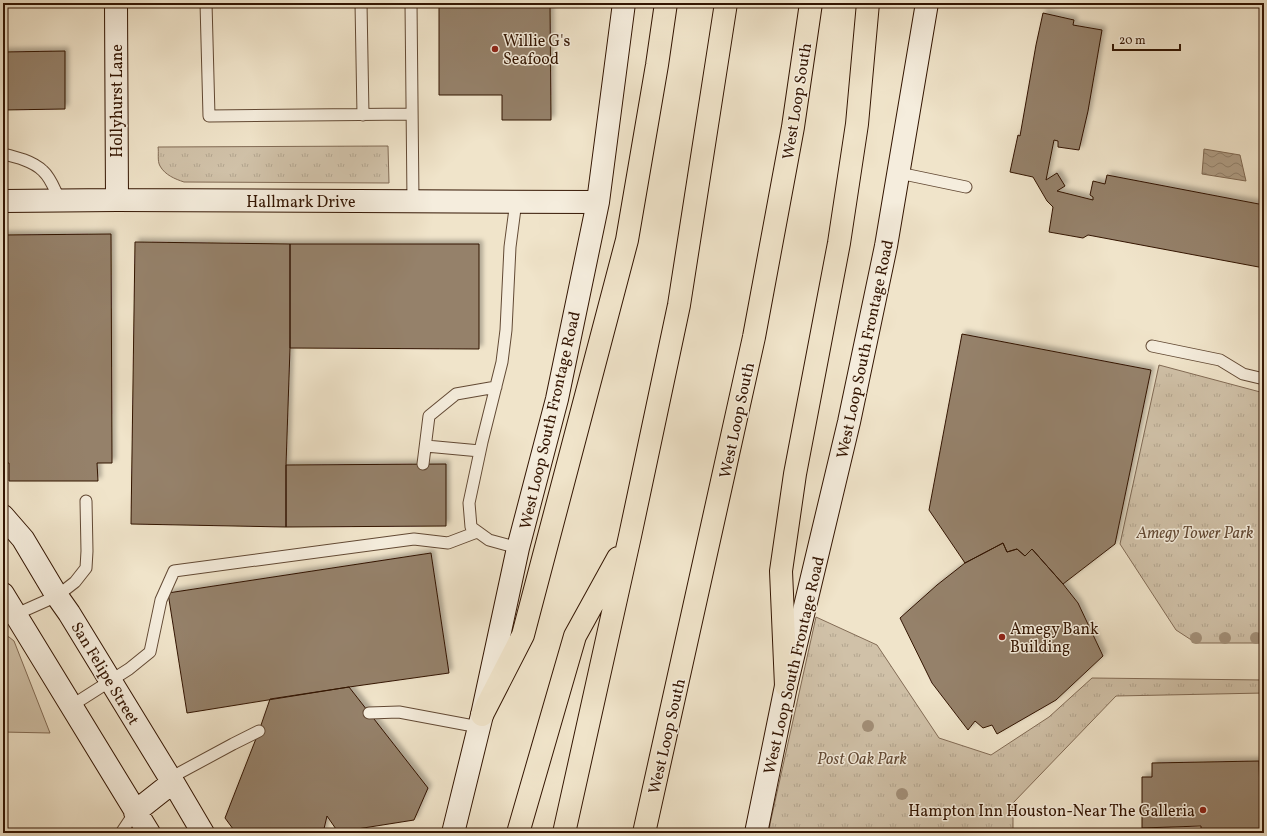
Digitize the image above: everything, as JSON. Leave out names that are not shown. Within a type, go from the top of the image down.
[{"type":"highway","points":[[480,721],[523,635],[627,240],[666,3]]},
{"type":"highway","points":[[564,833],[630,536],[679,305],[726,3]]},
{"type":"highway","name":"West Loop South","points":[[644,833],[754,337],[793,127],[811,3]]},
{"type":"highway","points":[[786,686],[781,571],[795,474],[839,243],[857,124],[868,3]]},
{"type":"highway","points":[[518,833],[575,636],[630,536]]},
{"type":"main road","name":"Hollyhurst Lane","points":[[116,3],[117,200]]},
{"type":"main road","name":"West Loop South Frontage Road","points":[[454,833],[518,548],[557,399],[598,202],[624,3]]},
{"type":"main road","name":"West Loop South Frontage Road","points":[[756,833],[786,686],[849,422],[886,246],[927,3]]},
{"type":"main road","name":"Hallmark Drive","points":[[3,201],[598,202]]},
{"type":"main road","name":"San Felipe Street","points":[[3,516],[23,539],[172,780],[203,833]]},
{"type":"main road","points":[[3,594],[10,617],[71,706],[149,833]]},
{"type":"main road","points":[[135,812],[172,780]]},
{"type":"lane","points":[[206,3],[209,116],[412,114]]},
{"type":"lane","points":[[361,3],[363,115]]},
{"type":"lane","points":[[411,3],[412,201]]},
{"type":"lane","points":[[3,154],[14,156],[32,163],[43,170],[49,178],[60,200]]},
{"type":"lane","points":[[899,173],[966,187]]},
{"type":"lane","points":[[516,201],[510,247],[506,330],[502,362],[469,503],[471,527],[489,540],[518,548]]},
{"type":"lane","points":[[1152,346],[1220,360],[1243,374],[1264,379]]},
{"type":"lane","points":[[423,464],[429,416],[456,394],[496,386]]},
{"type":"lane","points":[[426,446],[480,451]]},
{"type":"lane","points":[[10,617],[57,596],[75,582],[86,568],[88,551],[86,501]]},
{"type":"lane","points":[[71,706],[129,669],[150,652],[161,600],[174,571],[414,539],[448,543],[477,532]]},
{"type":"lane","points":[[369,713],[398,712],[480,721]]},
{"type":"lane","points":[[172,780],[233,744],[259,731]]},
{"type":"lane","points":[[121,833],[135,812]]},
{"type":"green space","points":[[388,146],[389,183],[184,182],[167,174],[160,166],[158,159],[158,147]]},
{"type":"green space","name":"Amegy Tower Park","points":[[1159,365],[1264,393],[1264,643],[1196,643],[1176,630],[1120,544]]},
{"type":"green space","name":"Post Oak Park","points":[[816,617],[877,645],[939,738],[991,755],[1049,717],[1092,678],[1264,680],[1264,693],[1116,696],[1013,803],[1013,833],[768,833]]},
{"type":"green space","points":[[5,636],[14,641],[50,733],[3,732],[3,637]]},
{"type":"water","points":[[1204,149],[1240,155],[1246,181],[1202,174]]},
{"type":"building","name":"Willie G's Seafood","points":[[439,3],[550,3],[551,120],[502,120],[502,95],[439,95]]},
{"type":"building","points":[[1043,13],[1074,20],[1073,25],[1102,30],[1088,111],[1079,150],[1058,147],[1058,141],[1054,140],[1046,180],[1057,173],[1065,186],[1057,191],[1093,200],[1093,197],[1090,195],[1093,181],[1105,184],[1107,175],[1264,205],[1264,268],[1088,235],[1083,238],[1049,232],[1053,207],[1047,201],[1033,177],[1010,172],[1018,135],[1020,136]]},
{"type":"building","points":[[65,51],[65,109],[3,110],[3,52]]},
{"type":"building","points":[[111,234],[112,463],[97,463],[98,481],[9,481],[9,463],[3,463],[3,235]]},
{"type":"building","points":[[135,242],[290,244],[290,348],[286,465],[286,527],[131,524]]},
{"type":"building","points":[[290,244],[479,244],[479,349],[290,348]]},
{"type":"building","points":[[962,334],[1151,370],[1115,544],[1063,584],[1032,549],[1025,556],[1017,549],[1007,552],[1003,543],[965,563],[929,510]]},
{"type":"building","points":[[446,464],[446,526],[286,527],[286,465]]},
{"type":"building","name":"Amegy Bank Building","points":[[1003,543],[1007,552],[1017,549],[1025,556],[1032,549],[1063,584],[1078,603],[1103,656],[1056,700],[997,734],[992,725],[983,728],[975,721],[968,730],[932,683],[900,618],[937,585],[965,563]]},
{"type":"building","points":[[431,553],[449,673],[349,687],[187,713],[168,593]]},
{"type":"building","points":[[349,687],[428,788],[414,820],[338,832],[327,816],[323,833],[236,833],[225,818],[270,699]]},
{"type":"building","name":"Hampton Inn Houston-Near The Galleria","points":[[1259,761],[1260,794],[1263,794],[1264,833],[1201,833],[1201,826],[1142,828],[1142,777],[1152,777],[1152,763]]},
{"type":"place","name":"Willie G's Seafood","points":[[495,49]]},
{"type":"place","name":"Amegy Bank Building","points":[[1002,637]]},
{"type":"place","name":"Hampton Inn Houston-Near The Galleria","points":[[1203,810]]}]
